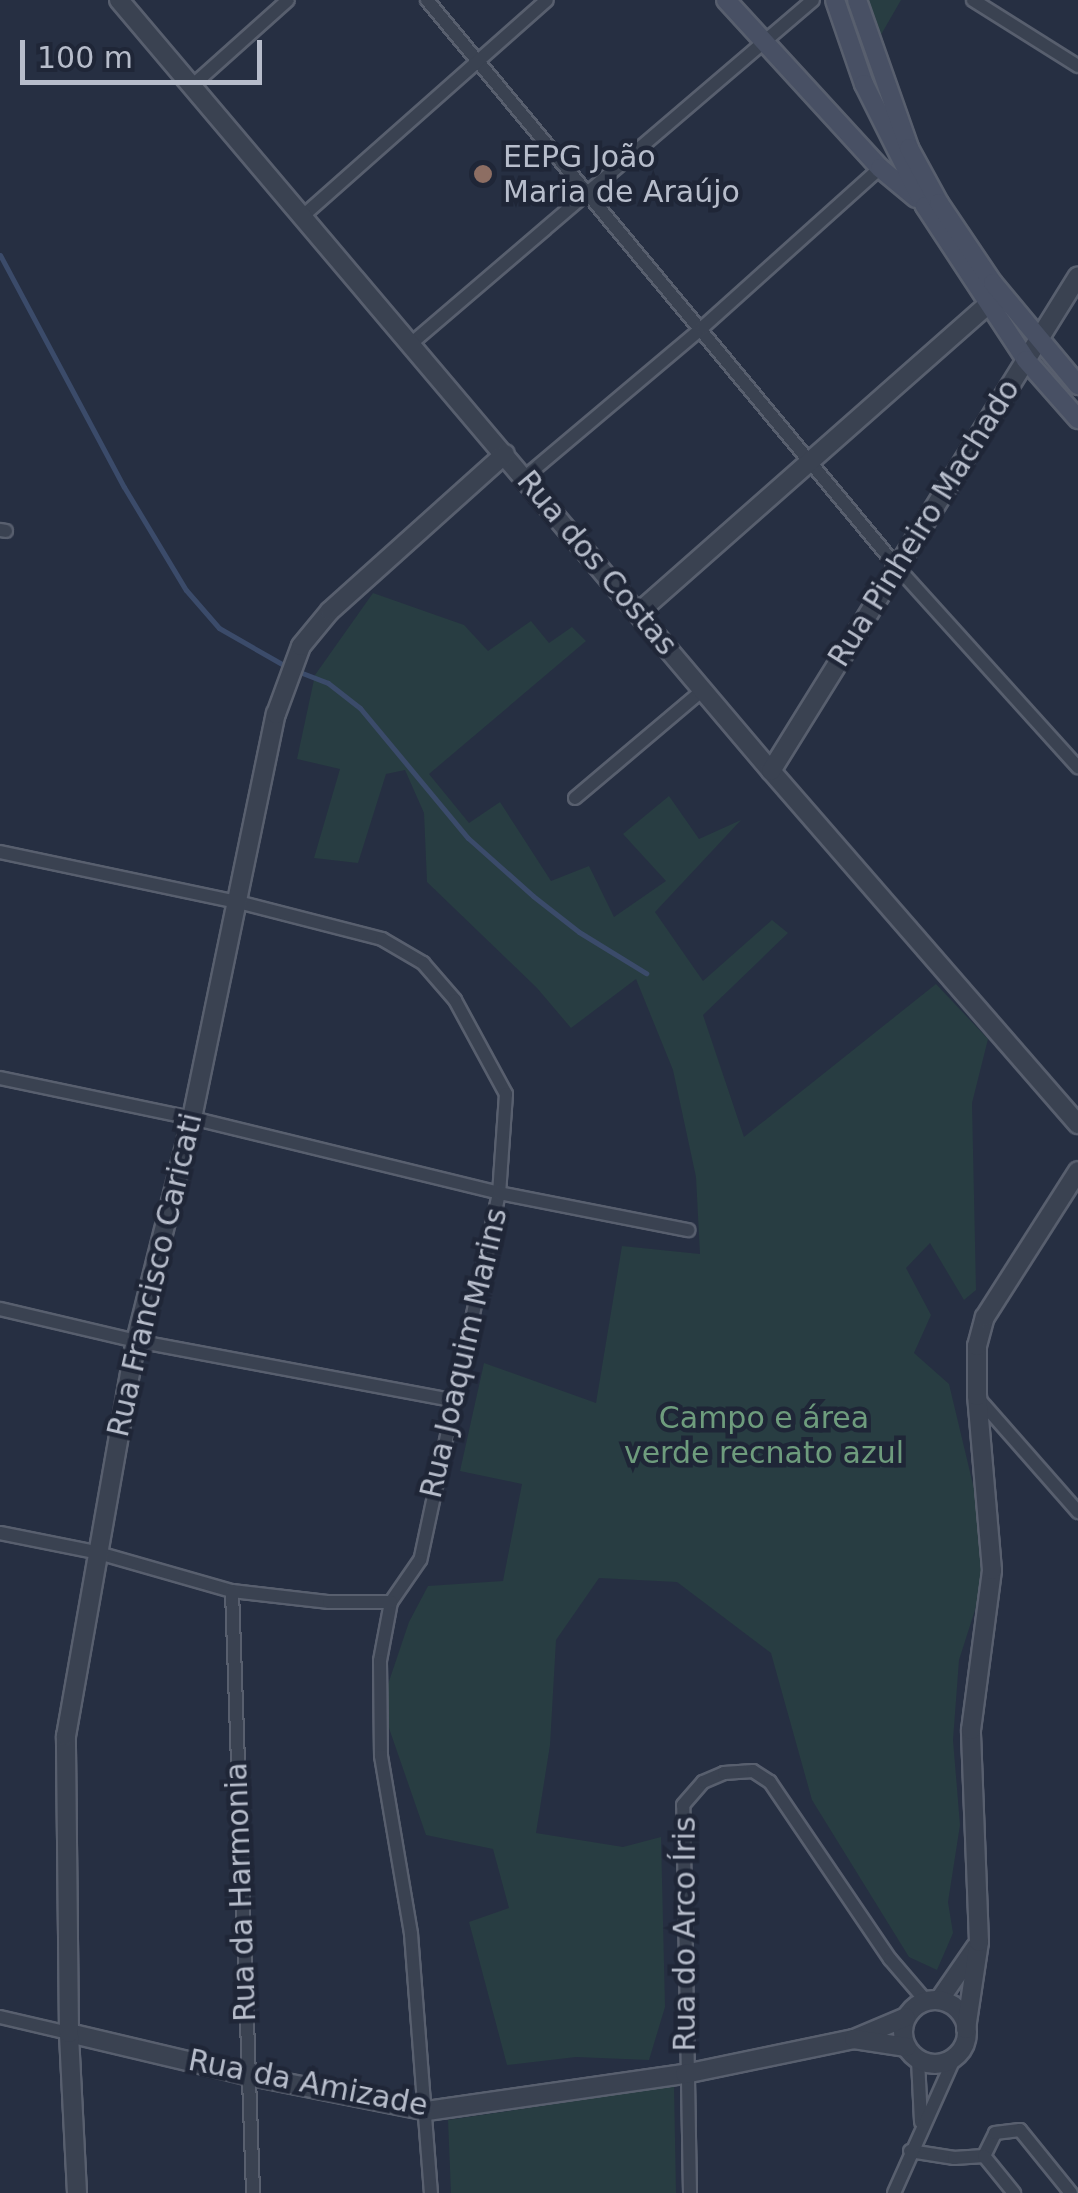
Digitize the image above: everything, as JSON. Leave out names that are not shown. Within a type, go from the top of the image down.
[{"type":"main road","points":[[726,0],[762,44],[880,168],[925,206]]},
{"type":"main road","points":[[835,0],[864,84],[925,206],[986,305],[1026,360],[1078,419]]},
{"type":"main road","points":[[857,0],[909,148],[939,203],[1038,340],[1078,385]]},
{"type":"street","name":"Rua dos Costas","points":[[119,0],[413,342],[771,771],[1078,1124]]},
{"type":"street","points":[[193,85],[288,0]]},
{"type":"street","points":[[427,0],[703,328],[897,567],[1078,767]]},
{"type":"street","points":[[304,216],[547,0]]},
{"type":"street","points":[[413,342],[813,0]]},
{"type":"street","points":[[973,0],[1078,66]]},
{"type":"street","points":[[524,477],[703,328],[880,168]]},
{"type":"street","name":"Rua Pinheiro Machado","points":[[771,771],[1078,276]]},
{"type":"street","points":[[638,613],[808,458],[986,305]]},
{"type":"street","name":"Rua Francisco Caricati","points":[[77,2193],[69,2033],[66,1736],[136,1341],[192,1118],[276,714],[302,646],[330,611],[505,454]]},
{"type":"street","points":[[574,798],[703,690]]},
{"type":"street","name":"Rua Joaquim Marins","points":[[0,852],[238,902],[382,940],[422,963],[456,1000],[506,1094],[499,1193],[420,1560],[390,1602],[380,1661],[381,1756],[411,1934],[431,2193]]},
{"type":"street","points":[[0,1078],[192,1118],[499,1193],[688,1230]]},
{"type":"street","points":[[894,2193],[966,2029],[979,1942],[971,1730],[992,1570],[977,1396],[977,1346],[984,1318],[1078,1171]]},
{"type":"street","points":[[0,1309],[136,1341],[452,1400]]},
{"type":"street","points":[[977,1396],[1078,1512]]},
{"type":"street","points":[[0,1533],[96,1552],[232,1591],[329,1602],[390,1602]]},
{"type":"street","name":"Rua da Harmonia","points":[[232,1591],[253,2193]]},
{"type":"street","name":"Rua do Arco Íris","points":[[690,2193],[683,1805],[703,1782],[724,1773],[753,1771],[770,1782],[890,1959],[933,2000]]},
{"type":"street","points":[[922,2124],[906,2017],[933,2000],[979,1942]]},
{"type":"street","points":[[933,2000],[958,2006],[966,2017],[966,2029]]},
{"type":"street","name":"Rua da Amizade","points":[[0,2018],[246,2075],[427,2111],[685,2074],[854,2039],[906,2017]]},
{"type":"street","name":"Rua da Amizade","points":[[854,2039],[912,2053]]},
{"type":"street","points":[[912,2053],[931,2064],[954,2059]]},
{"type":"street","points":[[984,2156],[995,2133],[1020,2130],[1071,2193]]},
{"type":"street","points":[[910,2151],[954,2158],[984,2156]]},
{"type":"street","points":[[984,2156],[1014,2193]]},
{"type":"green space","points":[[866,0],[901,0],[878,40]]},
{"type":"green space","name":"Campo e área verde recnato azul","points":[[373,593],[464,625],[488,651],[531,621],[549,643],[572,627],[586,641],[429,774],[469,823],[500,802],[551,881],[589,866],[614,917],[666,881],[623,834],[669,796],[699,839],[741,820],[655,912],[703,981],[772,920],[788,933],[703,1015],[744,1137],[936,984],[988,1039],[972,1103],[976,1290],[964,1300],[930,1243],[906,1268],[931,1315],[914,1353],[949,1384],[991,1560],[959,1660],[953,1740],[960,1825],[948,1902],[953,1933],[937,1970],[909,1957],[812,1800],[771,1653],[677,1582],[599,1578],[556,1640],[550,1745],[536,1833],[623,1847],[661,1837],[665,2007],[649,2060],[576,2057],[507,2065],[469,1922],[509,1908],[493,1849],[426,1835],[381,1705],[409,1622],[428,1586],[503,1581],[522,1484],[460,1471],[484,1363],[596,1403],[622,1246],[700,1254],[696,1177],[673,1070],[636,979],[571,1028],[537,988],[427,882],[424,813],[405,770],[386,774],[358,863],[314,858],[340,769],[297,759],[315,675]]},
{"type":"green space","points":[[674,2086],[676,2193],[451,2193],[448,2120]]},
{"type":"waterway","points":[[0,255],[124,487],[186,590],[219,628],[287,667]]},
{"type":"waterway","points":[[297,671],[328,683],[360,708],[468,838],[533,896],[579,932],[646,973]]},
{"type":"place","name":"EEPG João Maria de Araújo","points":[[483,174]]}]
